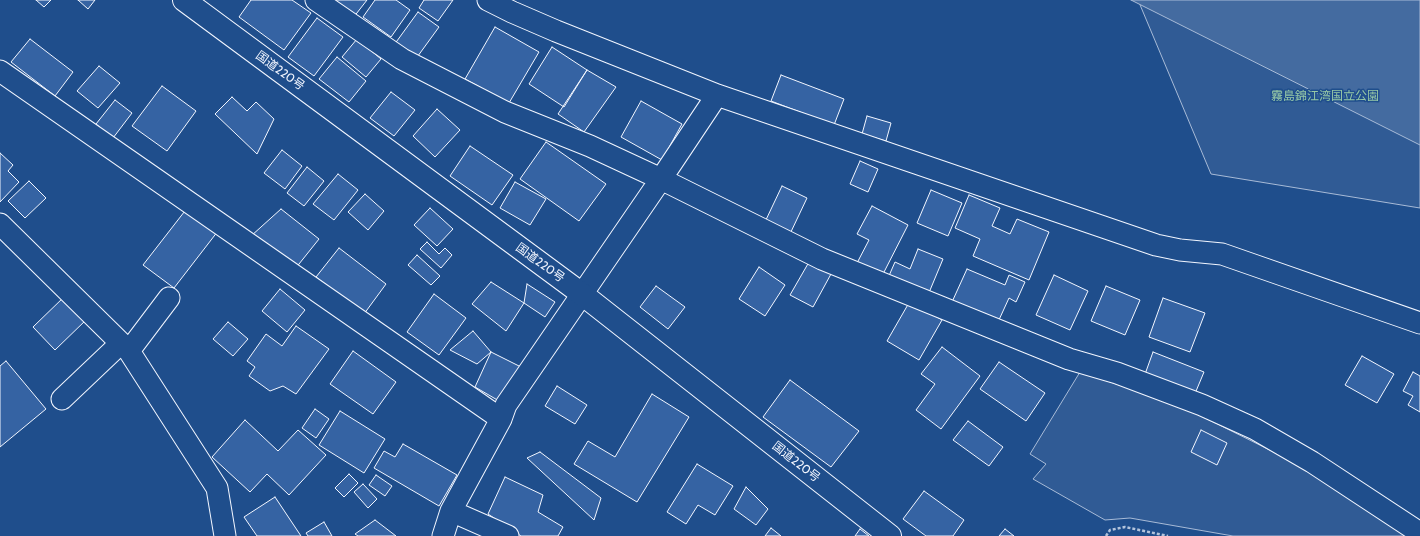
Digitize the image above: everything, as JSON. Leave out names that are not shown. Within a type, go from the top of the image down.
[{"type":"highway","name":"国道220号","points":[[184,0],[582,294],[890,536]]},
{"type":"street","points":[[316,0],[402,58],[505,112],[590,146],[661,179],[822,260],[1069,358],[1117,373],[1209,408],[1255,429],[1312,462],[1420,533]]},
{"type":"street","points":[[488,0],[556,31],[717,95],[1156,245],[1180,250],[1222,254],[1420,323]]},
{"type":"street","points":[[0,71],[501,419]]},
{"type":"street","points":[[443,536],[451,511],[501,419],[506,405],[717,95]]},
{"type":"street","points":[[0,224],[125,347],[217,488],[225,536]]},
{"type":"street","points":[[62,399],[125,347],[169,298]]},
{"type":"street","points":[[451,511],[508,536]]},
{"type":"path","points":[[1106,536],[1110,530],[1124,526],[1168,536]]},
{"type":"shaded area","points":[[1131,0],[1420,0],[1420,145]]},
{"type":"shaded area","name":"霧島錦江湾国立公園","points":[[1138,0],[1420,0],[1420,208],[1211,174]]},
{"type":"shaded area","points":[[1080,372],[1179,405],[1310,470],[1411,536],[1233,536],[1130,518],[1105,520],[1033,479],[1046,464],[1030,454]]},
{"type":"building","points":[[36,0],[51,0],[44,7]]},
{"type":"building","points":[[78,0],[95,0],[88,9]]},
{"type":"building","points":[[251,0],[292,0],[311,13],[284,50],[239,17]]},
{"type":"building","points":[[332,0],[367,0],[353,18]]},
{"type":"building","points":[[375,0],[396,0],[410,10],[391,37],[363,17]]},
{"type":"building","points":[[424,0],[453,0],[438,21],[419,8]]},
{"type":"building","points":[[418,12],[439,27],[415,60],[394,45]]},
{"type":"building","points":[[317,18],[343,37],[314,76],[288,57]]},
{"type":"building","points":[[495,27],[539,52],[509,103],[465,79]]},
{"type":"building","points":[[30,39],[73,72],[55,96],[11,62]]},
{"type":"building","points":[[357,39],[381,59],[366,77],[342,57]]},
{"type":"building","points":[[552,47],[587,70],[564,107],[529,84]]},
{"type":"building","points":[[337,57],[366,81],[349,102],[319,79]]},
{"type":"building","points":[[99,66],[120,83],[98,108],[77,91]]},
{"type":"building","points":[[587,70],[616,87],[584,132],[558,114]]},
{"type":"building","points":[[781,75],[844,99],[834,125],[771,101]]},
{"type":"building","points":[[162,86],[196,111],[167,151],[132,126]]},
{"type":"building","points":[[391,92],[415,110],[394,136],[370,118]]},
{"type":"building","points":[[232,97],[247,111],[256,102],[274,119],[257,154],[215,114]]},
{"type":"building","points":[[115,100],[132,113],[113,138],[96,124]]},
{"type":"building","points":[[641,101],[682,124],[662,160],[621,137]]},
{"type":"building","points":[[437,109],[460,130],[435,157],[413,136]]},
{"type":"building","points":[[867,116],[891,123],[886,141],[862,134]]},
{"type":"building","points":[[546,142],[606,184],[579,221],[520,179]]},
{"type":"building","points":[[470,146],[513,175],[492,205],[450,176]]},
{"type":"building","points":[[282,150],[302,166],[285,189],[264,173]]},
{"type":"building","points":[[0,153],[13,165],[8,171],[19,182],[0,202]]},
{"type":"building","points":[[860,161],[878,169],[868,192],[850,184]]},
{"type":"building","points":[[307,167],[324,181],[304,206],[287,193]]},
{"type":"building","points":[[338,174],[358,190],[334,220],[313,204]]},
{"type":"building","points":[[29,181],[46,198],[25,218],[8,201]]},
{"type":"building","points":[[515,182],[546,199],[530,225],[500,208]]},
{"type":"building","points":[[782,186],[807,198],[789,236],[764,224]]},
{"type":"building","points":[[931,190],[962,203],[948,236],[917,223]]},
{"type":"building","points":[[365,194],[384,211],[368,230],[348,212]]},
{"type":"building","points":[[969,195],[1000,208],[992,226],[1010,234],[1017,219],[1049,232],[1029,280],[973,256],[980,239],[955,228]]},
{"type":"building","points":[[872,206],[908,225],[882,276],[857,263],[869,240],[857,234]]},
{"type":"building","points":[[188,207],[218,231],[174,288],[143,265]]},
{"type":"building","points":[[430,208],[453,229],[437,246],[414,225]]},
{"type":"building","points":[[281,209],[319,239],[295,269],[251,236]]},
{"type":"building","points":[[427,242],[439,254],[445,248],[452,255],[441,268],[420,249]]},
{"type":"building","points":[[339,248],[386,284],[364,314],[316,277]]},
{"type":"building","points":[[918,249],[943,259],[928,295],[888,278],[895,262],[910,269]]},
{"type":"building","points":[[417,255],[440,276],[431,285],[408,265]]},
{"type":"building","points":[[809,262],[831,274],[813,307],[790,295]]},
{"type":"building","points":[[759,267],[785,285],[765,316],[739,299]]},
{"type":"building","points":[[967,269],[1005,285],[1009,275],[1025,282],[1016,302],[1009,298],[998,322],[952,302]]},
{"type":"building","points":[[1054,275],[1088,291],[1070,330],[1036,315]]},
{"type":"building","points":[[491,282],[524,303],[506,331],[472,304]]},
{"type":"building","points":[[527,284],[555,302],[545,317],[524,303]]},
{"type":"building","points":[[656,286],[685,307],[668,329],[640,307]]},
{"type":"building","points":[[1106,286],[1140,300],[1125,335],[1091,321]]},
{"type":"building","points":[[280,289],[305,310],[287,332],[262,311]]},
{"type":"building","points":[[434,294],[466,318],[439,355],[407,332]]},
{"type":"building","points":[[65,296],[87,319],[55,350],[33,327]]},
{"type":"building","points":[[1163,298],[1205,313],[1190,352],[1149,337]]},
{"type":"building","points":[[910,301],[942,320],[919,360],[887,341]]},
{"type":"building","points":[[228,322],[248,339],[233,356],[213,339]]},
{"type":"building","points":[[296,326],[329,349],[296,394],[283,386],[270,391],[249,376],[255,367],[247,361],[266,334],[282,346]]},
{"type":"building","points":[[473,331],[491,352],[477,364],[450,350]]},
{"type":"building","points":[[942,347],[980,376],[941,429],[916,410],[935,384],[921,374]]},
{"type":"building","points":[[353,351],[396,382],[373,414],[330,384]]},
{"type":"building","points":[[491,352],[525,369],[506,405],[475,387]]},
{"type":"building","points":[[1153,352],[1204,372],[1194,396],[1144,377]]},
{"type":"building","points":[[1362,356],[1394,374],[1377,403],[1345,385]]},
{"type":"building","points":[[6,361],[46,409],[0,447],[0,366]]},
{"type":"building","points":[[999,362],[1045,393],[1026,421],[980,389]]},
{"type":"building","points":[[1413,372],[1420,376],[1420,412],[1408,405],[1413,396],[1403,391]]},
{"type":"building","points":[[790,380],[859,431],[831,467],[763,417]]},
{"type":"building","points":[[557,386],[587,405],[575,424],[545,406]]},
{"type":"building","points":[[652,394],[689,417],[637,502],[574,464],[588,441],[615,457]]},
{"type":"building","points":[[315,409],[329,419],[316,438],[302,428]]},
{"type":"building","points":[[340,411],[385,439],[364,473],[319,445]]},
{"type":"building","points":[[245,420],[278,451],[298,430],[326,455],[289,495],[267,474],[250,492],[212,457]]},
{"type":"building","points":[[968,421],[1003,447],[989,466],[953,440]]},
{"type":"building","points":[[1201,430],[1227,443],[1217,465],[1191,452]]},
{"type":"building","points":[[403,444],[457,475],[439,506],[374,468],[384,451],[395,457]]},
{"type":"building","points":[[540,452],[601,498],[594,520],[527,458]]},
{"type":"building","points":[[697,464],[733,486],[715,515],[698,505],[686,524],[667,512]]},
{"type":"building","points":[[349,474],[358,483],[344,497],[335,488]]},
{"type":"building","points":[[376,475],[392,486],[385,496],[369,485]]},
{"type":"building","points":[[505,477],[543,495],[538,512],[563,527],[558,536],[521,536],[488,514]]},
{"type":"building","points":[[363,484],[377,499],[368,508],[354,492]]},
{"type":"building","points":[[746,487],[768,509],[756,525],[734,509]]},
{"type":"building","points":[[924,491],[964,520],[953,536],[926,536],[903,519]]},
{"type":"building","points":[[275,497],[301,536],[257,536],[244,517]]},
{"type":"building","points":[[375,520],[396,536],[358,536],[355,534]]},
{"type":"building","points":[[324,522],[332,536],[308,536],[306,533]]},
{"type":"building","points":[[771,528],[781,536],[765,536]]},
{"type":"building","points":[[860,529],[869,536],[855,536]]},
{"type":"building","points":[[1005,529],[1014,536],[999,536]]}]
